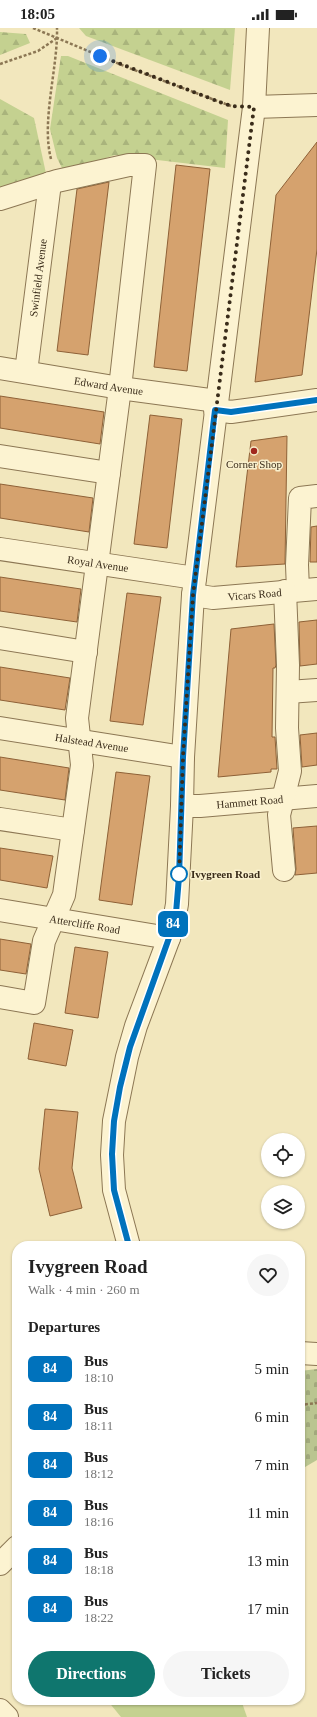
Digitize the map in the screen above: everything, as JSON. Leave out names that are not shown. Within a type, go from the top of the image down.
[{"type":"street","points":[[128,1241],[114,1190],[112,1154],[114,1121],[130,1045],[169,938],[177,904],[183,757],[194,586],[254,107],[258,28]]},
{"type":"street","points":[[254,107],[317,105]]},
{"type":"street","points":[[0,199],[51,174],[129,165],[145,165],[110,474],[77,718],[82,764],[64,895],[44,941],[34,1003],[0,997]]},
{"type":"street","name":"Swinfield Avenue","points":[[26,372],[51,174]]},
{"type":"street","name":"Edward Avenue","points":[[0,368],[216,405],[231,412],[317,400]]},
{"type":"street","points":[[0,456],[110,474]]},
{"type":"street","points":[[284,870],[279,815],[290,771],[287,728],[288,692],[300,590],[297,565],[300,498],[317,496]]},
{"type":"street","name":"Royal Avenue","points":[[0,550],[98,565],[194,586]]},
{"type":"street","name":"Vicars Road","points":[[194,586],[213,598],[300,590]]},
{"type":"street","points":[[0,638],[86,652]]},
{"type":"street","points":[[288,692],[317,690]]},
{"type":"street","name":"Halstead Avenue","points":[[0,728],[183,757]]},
{"type":"street","name":"Hammett Road","points":[[182,806],[200,806],[317,796]]},
{"type":"street","points":[[0,818],[73,830]]},
{"type":"street","name":"Attercliffe Road","points":[[0,910],[157,934],[169,938]]},
{"type":"street","points":[[305,1353],[317,1354]]},
{"type":"street","points":[[0,1564],[12,1552]]},
{"type":"street","points":[[0,1710],[7,1717]]},
{"type":"path","points":[[33,28],[129,68],[225,104],[232,106],[254,107]]},
{"type":"path","points":[[51,174],[47,129],[58,38],[57,28]]},
{"type":"path","points":[[0,64],[38,51],[58,38]]},
{"type":"path","points":[[225,104],[230,103]]},
{"type":"path","points":[[305,1404],[317,1403]]},
{"type":"green space","points":[[79,28],[235,28],[230,90],[86,36]]},
{"type":"green space","points":[[0,32],[26,34],[30,43],[0,55]]},
{"type":"green space","points":[[61,56],[68,56],[228,120],[225,168],[115,155],[64,172],[57,158],[50,129]]},
{"type":"green space","points":[[0,99],[34,118],[47,178],[0,194]]},
{"type":"green space","points":[[317,1369],[317,1460],[305,1467],[305,1370]]},
{"type":"green space","points":[[111,1705],[243,1705],[247,1717],[121,1717]]},
{"type":"building","points":[[317,142],[317,249],[302,375],[255,382],[276,195]]},
{"type":"building","points":[[176,165],[210,169],[187,371],[154,367]]},
{"type":"building","points":[[109,182],[88,355],[57,351],[77,189]]},
{"type":"building","points":[[0,396],[104,412],[100,444],[0,428]]},
{"type":"building","points":[[150,415],[182,419],[167,548],[134,544]]},
{"type":"building","points":[[287,436],[285,564],[236,567],[251,441]]},
{"type":"building","points":[[0,484],[93,498],[89,532],[0,518]]},
{"type":"building","points":[[317,526],[317,562],[310,562],[311,527]]},
{"type":"building","points":[[0,577],[81,589],[77,622],[0,611]]},
{"type":"building","points":[[127,593],[161,597],[143,725],[110,721]]},
{"type":"building","points":[[317,620],[317,664],[300,666],[299,622]]},
{"type":"building","points":[[274,624],[276,665],[275,668],[273,668],[272,737],[275,737],[277,769],[271,769],[271,772],[218,777],[231,629]]},
{"type":"building","points":[[0,667],[70,678],[65,710],[0,700]]},
{"type":"building","points":[[317,733],[317,765],[302,767],[300,735]]},
{"type":"building","points":[[0,757],[69,768],[65,800],[0,790]]},
{"type":"building","points":[[116,772],[150,776],[132,905],[99,900]]},
{"type":"building","points":[[317,826],[317,873],[295,875],[296,869],[293,828]]},
{"type":"building","points":[[0,848],[53,856],[47,888],[0,880]]},
{"type":"building","points":[[0,939],[31,944],[26,974],[0,970]]},
{"type":"building","points":[[75,947],[108,952],[98,1018],[65,1013]]},
{"type":"building","points":[[34,1023],[73,1030],[66,1066],[28,1059]]},
{"type":"building","points":[[45,1109],[78,1112],[72,1168],[82,1208],[50,1216],[39,1169]]},
{"type":"bus line","name":"84","points":[[127,1241],[114,1190],[112,1154],[114,1121],[120,1087],[136,1026],[169,938],[176,913],[179,877],[183,757],[193,595],[215,410],[231,412],[317,400]]},
{"type":"place","name":"Corner Shop","points":[[254,451]]},
{"type":"place","name":"Ivygreen Road","points":[[179,874]]},
{"type":"route","points":[[100,56],[225,104],[232,106],[254,107],[193,595],[183,757],[179,877],[179,874]]}]
